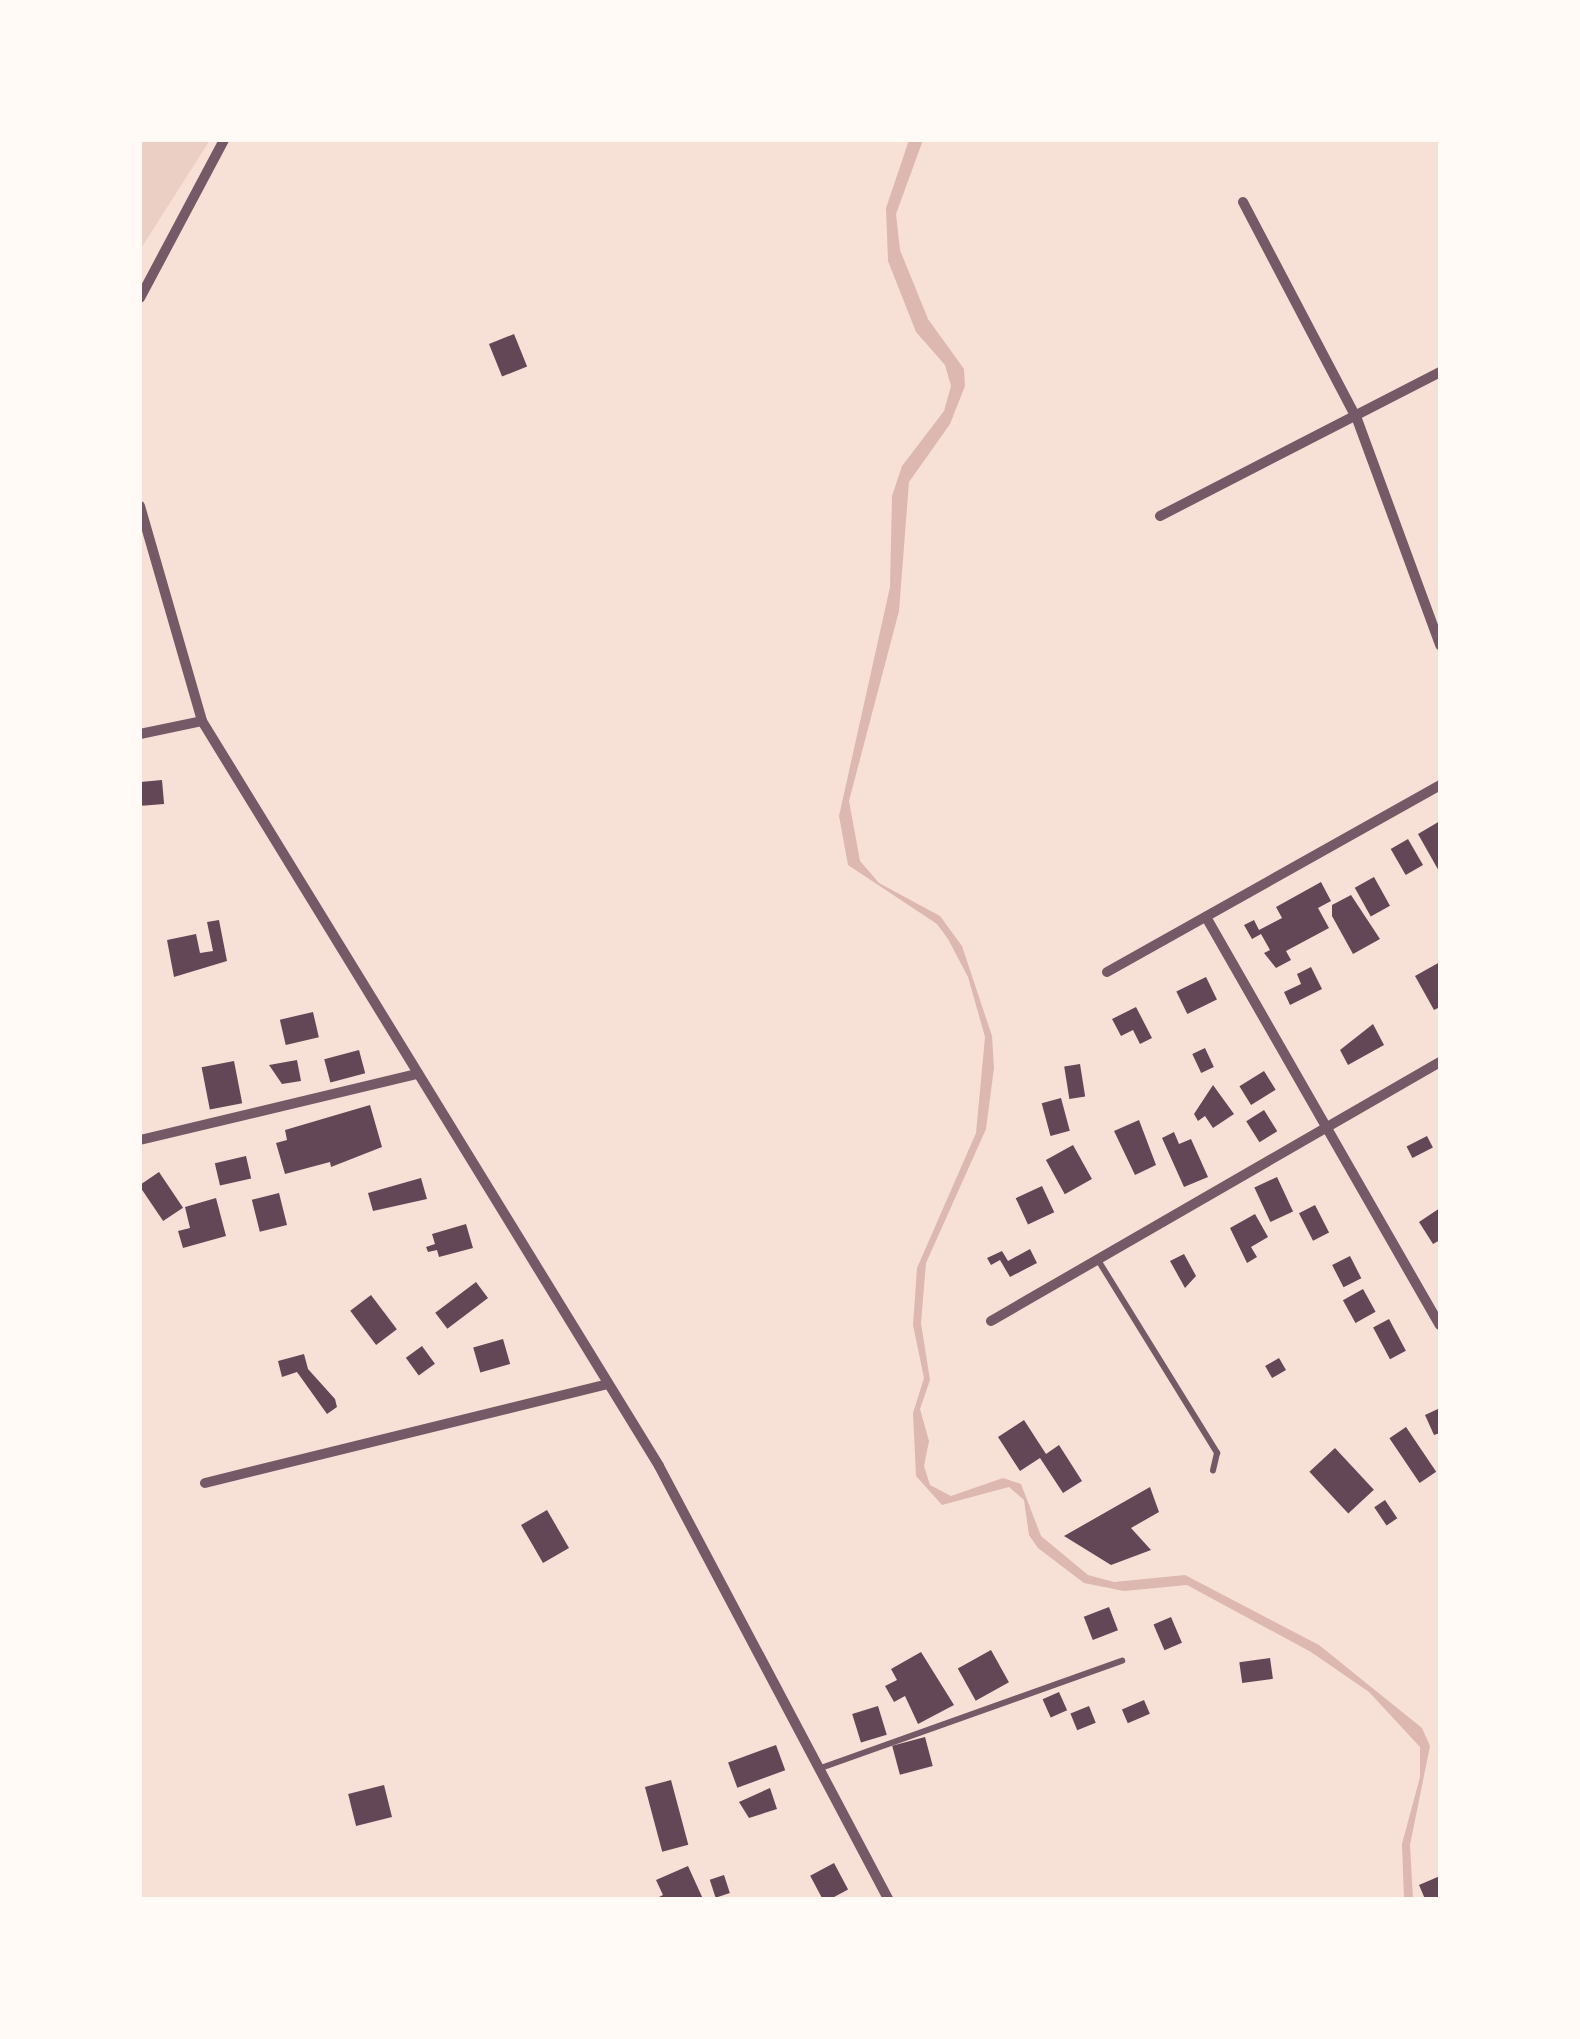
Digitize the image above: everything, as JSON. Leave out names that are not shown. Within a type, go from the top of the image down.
[{"type":"street","points":[[140,298],[224,140]]},
{"type":"street","points":[[1243,202],[1357,419],[1440,645]]},
{"type":"street","points":[[1160,516],[1357,419],[1440,372]]},
{"type":"street","points":[[140,506],[202,721],[659,1466],[885,1898]]},
{"type":"street","points":[[140,734],[202,721]]},
{"type":"street","points":[[1107,972],[1440,784]]},
{"type":"street","points":[[1206,917],[1440,1326]]},
{"type":"street","points":[[990,1321],[1440,1062]]},
{"type":"street","points":[[140,1140],[418,1074]]},
{"type":"street","points":[[205,1484],[607,1384]]},
{"type":"lane","points":[[1098,1260],[1217,1452],[1212,1471]]},
{"type":"lane","points":[[817,1770],[1122,1661]]},
{"type":"shaded area","points":[[140,140],[210,140],[140,250]]},
{"type":"shaded area","points":[[909,140],[923,140],[896,214],[900,250],[928,319],[964,369],[965,386],[950,424],[909,482],[899,611],[849,801],[860,861],[879,883],[940,916],[962,946],[992,1036],[994,1068],[986,1129],[926,1263],[921,1323],[930,1380],[920,1409],[929,1441],[924,1466],[930,1485],[951,1496],[1003,1478],[1021,1484],[1041,1536],[1088,1575],[1114,1582],[1185,1575],[1319,1645],[1422,1728],[1430,1746],[1410,1845],[1413,1899],[1404,1899],[1402,1844],[1420,1777],[1420,1747],[1369,1692],[1311,1652],[1187,1585],[1124,1591],[1084,1583],[1038,1548],[1029,1535],[1024,1500],[1009,1487],[942,1505],[916,1476],[913,1413],[924,1378],[913,1325],[917,1268],[976,1133],[985,1037],[968,977],[948,939],[937,924],[848,865],[839,816],[890,587],[892,496],[902,466],[944,411],[951,386],[945,365],[916,332],[888,261],[886,208]]},
{"type":"building","points":[[514,334],[527,366],[502,377],[489,344]]},
{"type":"building","points":[[162,780],[164,804],[142,806],[140,782]]},
{"type":"building","points":[[1440,821],[1440,873],[1418,834]]},
{"type":"building","points":[[1408,839],[1423,865],[1406,875],[1391,849]]},
{"type":"building","points":[[1374,877],[1390,906],[1371,917],[1355,888]]},
{"type":"building","points":[[1321,882],[1331,901],[1318,908],[1329,928],[1286,951],[1291,960],[1276,968],[1264,953],[1270,950],[1261,934],[1252,939],[1244,925],[1254,920],[1259,930],[1282,918],[1276,907]]},
{"type":"building","points":[[1351,895],[1380,939],[1353,954],[1332,916],[1332,905]]},
{"type":"building","points":[[219,920],[227,961],[174,977],[167,940],[196,934],[200,953],[213,951],[207,922]]},
{"type":"building","points":[[1440,962],[1440,1007],[1434,1010],[1415,976]]},
{"type":"building","points":[[1311,967],[1322,989],[1290,1005],[1284,992],[1301,984],[1297,974]]},
{"type":"building","points":[[1206,977],[1217,999],[1187,1014],[1176,991]]},
{"type":"building","points":[[1136,1007],[1152,1038],[1140,1044],[1133,1030],[1121,1036],[1112,1019]]},
{"type":"building","points":[[313,1012],[319,1037],[286,1045],[280,1020]]},
{"type":"building","points":[[1373,1024],[1384,1045],[1348,1065],[1340,1050]]},
{"type":"building","points":[[1205,1048],[1214,1067],[1201,1073],[1192,1054]]},
{"type":"building","points":[[359,1050],[365,1073],[330,1082],[324,1059]]},
{"type":"building","points":[[297,1060],[301,1081],[282,1084],[269,1065]]},
{"type":"building","points":[[234,1061],[242,1103],[210,1110],[202,1067]]},
{"type":"building","points":[[1080,1064],[1085,1097],[1069,1099],[1064,1067]]},
{"type":"building","points":[[1264,1071],[1276,1090],[1251,1105],[1239,1086]]},
{"type":"building","points":[[1213,1085],[1234,1114],[1213,1128],[1205,1116],[1198,1121],[1194,1114]]},
{"type":"building","points":[[1061,1098],[1070,1131],[1050,1136],[1042,1103]]},
{"type":"building","points":[[370,1105],[382,1147],[331,1167],[330,1162],[285,1174],[276,1143],[287,1140],[285,1130]]},
{"type":"building","points":[[1264,1110],[1277,1131],[1259,1142],[1246,1121]]},
{"type":"building","points":[[1139,1120],[1156,1165],[1135,1175],[1114,1131]]},
{"type":"building","points":[[1174,1132],[1179,1144],[1191,1139],[1208,1177],[1184,1187],[1162,1138]]},
{"type":"building","points":[[1427,1136],[1433,1148],[1412,1158],[1407,1146]]},
{"type":"building","points":[[1073,1145],[1092,1179],[1065,1194],[1046,1160]]},
{"type":"building","points":[[246,1156],[251,1178],[220,1186],[215,1163]]},
{"type":"building","points":[[159,1172],[183,1208],[163,1221],[140,1187]]},
{"type":"building","points":[[1277,1177],[1293,1211],[1270,1222],[1254,1188]]},
{"type":"building","points":[[421,1178],[427,1199],[373,1211],[368,1193]]},
{"type":"building","points":[[1042,1186],[1054,1212],[1028,1225],[1016,1198]]},
{"type":"building","points":[[279,1193],[287,1225],[260,1232],[252,1200]]},
{"type":"building","points":[[216,1198],[226,1236],[183,1248],[178,1231],[190,1228],[185,1207]]},
{"type":"building","points":[[1315,1205],[1329,1233],[1313,1241],[1299,1213]]},
{"type":"building","points":[[1440,1208],[1440,1240],[1433,1244],[1419,1222]]},
{"type":"building","points":[[1255,1214],[1268,1237],[1251,1247],[1257,1257],[1247,1263],[1230,1228]]},
{"type":"building","points":[[466,1224],[473,1248],[439,1257],[437,1250],[428,1252],[426,1247],[435,1244],[432,1234]]},
{"type":"building","points":[[1030,1249],[1037,1263],[1010,1277],[1000,1260],[991,1265],[987,1258],[1002,1251],[1008,1261]]},
{"type":"building","points":[[1184,1254],[1196,1276],[1185,1288],[1170,1261]]},
{"type":"building","points":[[1350,1256],[1361,1278],[1344,1287],[1332,1265]]},
{"type":"building","points":[[476,1282],[488,1298],[447,1329],[435,1313]]},
{"type":"building","points":[[1363,1289],[1376,1312],[1355,1323],[1343,1300]]},
{"type":"building","points":[[371,1295],[397,1329],[376,1345],[350,1311]]},
{"type":"building","points":[[1389,1319],[1406,1351],[1390,1359],[1373,1327]]},
{"type":"building","points":[[503,1339],[510,1364],[480,1373],[473,1348]]},
{"type":"building","points":[[422,1346],[435,1364],[419,1376],[406,1358]]},
{"type":"building","points":[[304,1354],[308,1369],[335,1399],[337,1407],[327,1414],[297,1372],[282,1377],[278,1361]]},
{"type":"building","points":[[1279,1358],[1286,1370],[1272,1378],[1265,1366]]},
{"type":"building","points":[[1440,1408],[1440,1433],[1434,1435],[1425,1415]]},
{"type":"building","points":[[1024,1420],[1046,1454],[1059,1445],[1082,1481],[1063,1493],[1040,1458],[1020,1471],[998,1437]]},
{"type":"building","points":[[1406,1427],[1436,1472],[1420,1483],[1389,1438]]},
{"type":"building","points":[[1335,1448],[1374,1490],[1348,1514],[1309,1472]]},
{"type":"building","points":[[1150,1487],[1159,1512],[1131,1528],[1151,1550],[1111,1565],[1064,1536]]},
{"type":"building","points":[[1385,1500],[1397,1518],[1387,1526],[1374,1507]]},
{"type":"building","points":[[547,1510],[569,1548],[543,1563],[521,1525]]},
{"type":"building","points":[[1109,1607],[1118,1630],[1093,1640],[1084,1617]]},
{"type":"building","points":[[1171,1617],[1182,1643],[1164,1650],[1154,1624]]},
{"type":"building","points":[[991,1650],[1009,1682],[976,1701],[958,1668]]},
{"type":"building","points":[[921,1652],[954,1705],[918,1724],[905,1696],[894,1702],[885,1686],[897,1680],[891,1669]]},
{"type":"building","points":[[1270,1658],[1273,1679],[1242,1683],[1239,1662]]},
{"type":"building","points":[[1059,1692],[1067,1710],[1051,1718],[1043,1699]]},
{"type":"building","points":[[1144,1700],[1150,1714],[1128,1723],[1122,1709]]},
{"type":"building","points":[[878,1706],[887,1735],[861,1743],[852,1714]]},
{"type":"building","points":[[1089,1706],[1096,1723],[1077,1730],[1070,1713]]},
{"type":"building","points":[[925,1737],[933,1766],[900,1775],[892,1746]]},
{"type":"building","points":[[776,1745],[785,1770],[737,1788],[728,1762]]},
{"type":"building","points":[[671,1780],[688,1845],[662,1852],[645,1787]]},
{"type":"building","points":[[384,1785],[392,1817],[356,1826],[348,1794]]},
{"type":"building","points":[[770,1788],[777,1809],[749,1818],[739,1802]]},
{"type":"building","points":[[834,1863],[848,1889],[823,1899],[810,1876]]},
{"type":"building","points":[[688,1866],[703,1899],[655,1899],[663,1895],[656,1880]]},
{"type":"building","points":[[724,1875],[730,1893],[716,1898],[710,1880]]},
{"type":"building","points":[[1440,1876],[1440,1899],[1425,1899],[1419,1885]]}]
